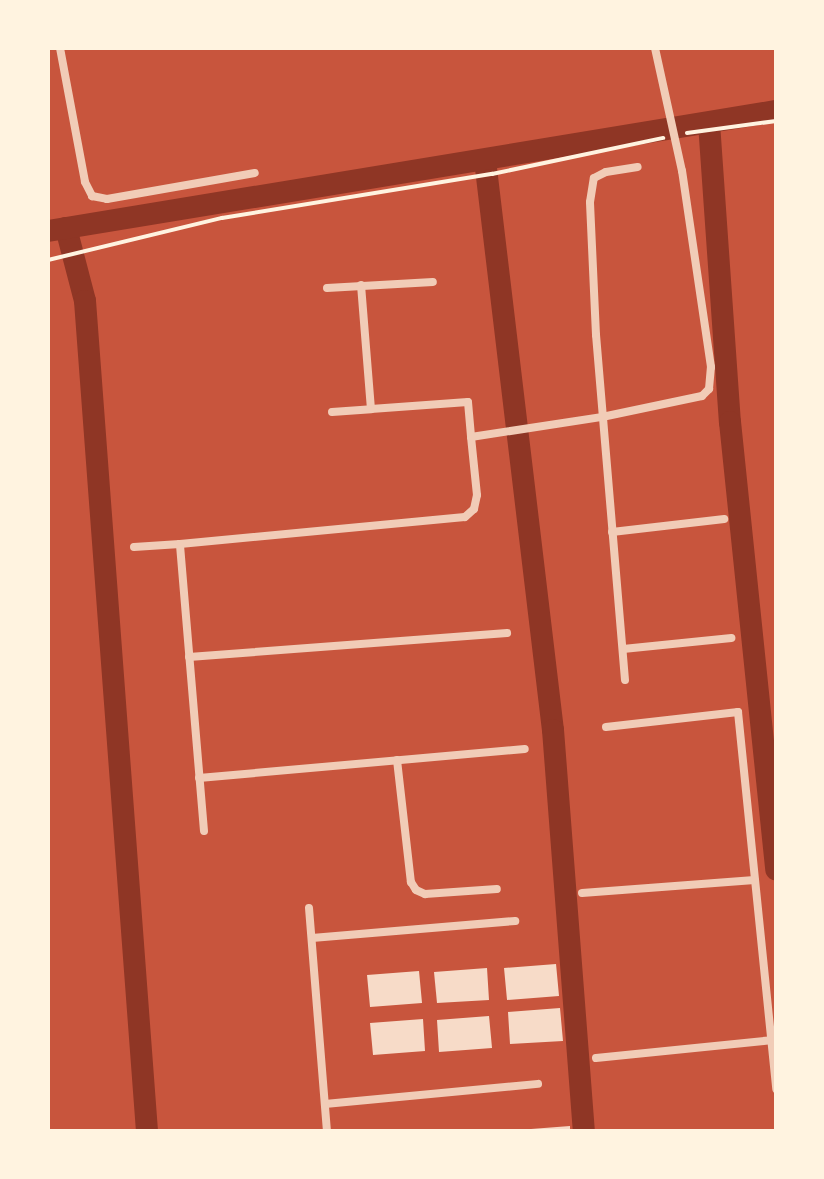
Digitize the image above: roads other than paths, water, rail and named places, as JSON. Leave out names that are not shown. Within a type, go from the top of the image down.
[{"type":"street","points":[[60,48],[85,182],[92,196],[107,199],[255,173]]},
{"type":"street","points":[[471,437],[602,417],[702,396],[709,389],[711,367],[682,171],[655,48]]},
{"type":"street","points":[[625,680],[602,417],[590,189],[594,178],[606,172],[638,167]]},
{"type":"street","points":[[327,288],[433,282]]},
{"type":"street","points":[[361,285],[371,409]]},
{"type":"street","points":[[134,547],[465,517],[474,509],[477,495],[468,402],[332,412]]},
{"type":"street","points":[[612,532],[724,519]]},
{"type":"street","points":[[180,544],[204,831]]},
{"type":"street","points":[[189,657],[507,633]]},
{"type":"street","points":[[623,649],[731,638]]},
{"type":"street","points":[[606,727],[738,712],[776,1089]]},
{"type":"street","points":[[199,778],[525,749]]},
{"type":"street","points":[[397,760],[411,882],[416,890],[425,894],[497,889]]},
{"type":"street","points":[[582,893],[755,880]]},
{"type":"street","points":[[309,908],[327,1131]]},
{"type":"street","points":[[312,938],[515,921]]},
{"type":"street","points":[[596,1058],[772,1040]]},
{"type":"street","points":[[325,1104],[538,1084]]},
{"type":"waterway","points":[[48,231],[776,111]]},
{"type":"waterway","points":[[709,123],[730,422],[776,870]]},
{"type":"waterway","points":[[485,160],[553,730],[584,1131]]},
{"type":"waterway","points":[[66,228],[85,301],[147,1131]]}]
